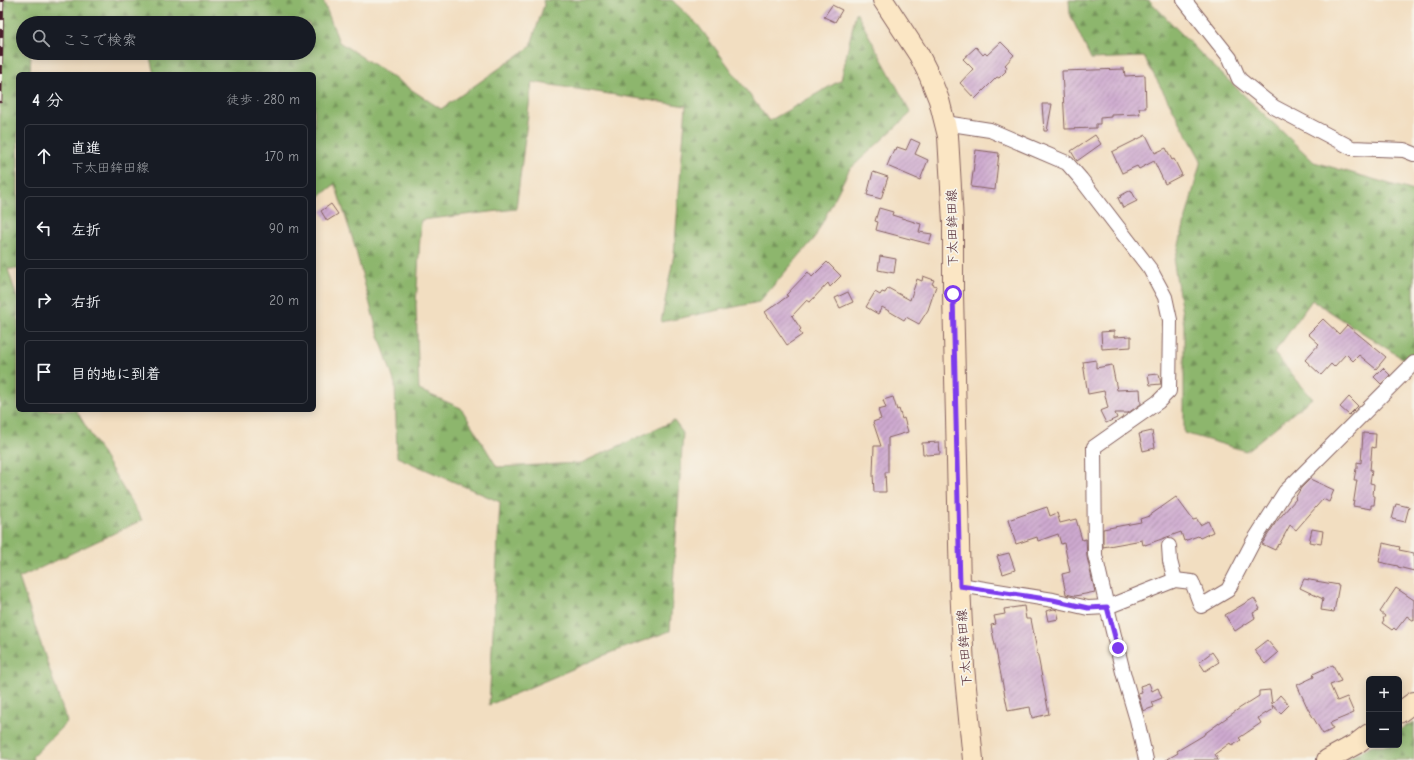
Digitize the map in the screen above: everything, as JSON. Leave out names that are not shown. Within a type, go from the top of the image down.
[{"type":"main road","name":"下太田鉾田線","points":[[883,0],[919,55],[939,100],[945,123],[950,154],[953,222],[953,294],[960,586],[964,667],[973,760]]},
{"type":"main road","points":[[1400,712],[1414,702]]},
{"type":"main road","points":[[1327,760],[1356,744],[1366,736]]},
{"type":"street","points":[[1184,0],[1230,58],[1239,79],[1274,107],[1352,148],[1404,150],[1414,154]]},
{"type":"street","points":[[945,123],[990,130],[1067,163],[1150,269],[1165,297],[1170,320],[1168,390],[1158,402],[1094,447],[1095,555],[1146,760]]},
{"type":"street","points":[[960,586],[1053,600],[1088,608],[1107,607],[1175,580],[1192,582],[1201,606],[1228,590],[1253,542],[1285,492],[1414,363]]},
{"type":"street","points":[[1168,546],[1175,580]]},
{"type":"green space","points":[[0,0],[323,0],[339,42],[441,109],[530,47],[544,5],[543,0],[672,0],[698,25],[769,121],[841,80],[856,12],[911,113],[849,170],[814,239],[759,302],[661,322],[674,254],[686,106],[532,82],[516,209],[421,220],[416,305],[419,390],[461,408],[497,467],[581,463],[674,421],[683,433],[670,631],[605,655],[489,705],[500,502],[397,457],[395,384],[376,327],[353,240],[335,184],[316,199],[316,72],[154,72],[151,60],[316,60],[316,16],[16,16],[16,60],[31,60],[30,72],[16,72],[16,269],[8,269],[16,295],[16,412],[77,412],[142,520],[19,578],[67,722],[32,757],[33,760],[0,760]]},
{"type":"green space","points":[[1069,0],[1149,0],[1203,56],[1314,162],[1414,191],[1414,366],[1312,300],[1274,353],[1312,398],[1246,451],[1184,433],[1184,325],[1174,264],[1201,160],[1144,57],[1091,59],[1070,14]]},
{"type":"green space","points":[[1414,722],[1414,760],[1346,760],[1367,748],[1402,748],[1402,728]]},
{"type":"building","points":[[832,5],[842,10],[835,22],[824,17]]},
{"type":"building","points":[[1001,42],[1014,55],[1005,65],[1007,67],[1005,70],[1006,71],[999,78],[997,77],[975,99],[960,83],[973,69],[963,59],[976,47],[983,55],[985,53],[987,55]]},
{"type":"building","points":[[1124,69],[1125,76],[1145,75],[1146,108],[1139,108],[1140,114],[1111,115],[1111,117],[1100,118],[1100,124],[1096,124],[1096,128],[1065,129],[1062,71]]},
{"type":"building","points":[[1042,104],[1052,104],[1047,131],[1044,131]]},
{"type":"building","points":[[1095,135],[1101,144],[1077,161],[1071,151]]},
{"type":"building","points":[[1146,135],[1155,153],[1166,148],[1172,160],[1174,159],[1182,175],[1165,184],[1154,161],[1139,169],[1137,166],[1122,173],[1112,152]]},
{"type":"building","points":[[911,139],[920,143],[915,154],[928,160],[920,180],[887,166],[894,149],[896,150],[897,147],[906,150]]},
{"type":"building","points":[[976,150],[999,153],[995,190],[971,187]]},
{"type":"building","points":[[873,172],[888,177],[881,199],[867,195]]},
{"type":"building","points":[[1131,190],[1137,201],[1123,208],[1118,198]]},
{"type":"building","points":[[331,204],[338,214],[327,221],[321,211]]},
{"type":"building","points":[[879,208],[893,212],[892,215],[921,224],[919,232],[932,234],[929,244],[876,230],[878,222],[875,221]]},
{"type":"building","points":[[880,256],[896,259],[894,273],[878,270]]},
{"type":"building","points":[[827,262],[841,276],[830,287],[828,283],[810,302],[807,300],[792,316],[801,329],[799,331],[802,335],[787,345],[765,312],[788,296],[786,295],[808,272],[812,277]]},
{"type":"building","points":[[923,276],[934,280],[932,284],[936,286],[928,310],[919,324],[906,317],[904,320],[882,307],[878,314],[866,307],[875,292],[880,295],[882,292],[885,293],[888,288],[910,300],[917,279],[922,281]]},
{"type":"building","points":[[848,292],[853,302],[840,308],[835,298]]},
{"type":"building","points":[[1323,319],[1339,334],[1347,325],[1386,357],[1376,369],[1359,355],[1353,361],[1346,354],[1334,367],[1331,364],[1321,375],[1305,360],[1319,344],[1308,334]]},
{"type":"building","points":[[1114,331],[1114,337],[1131,336],[1131,347],[1102,349],[1101,332]]},
{"type":"building","points":[[1096,360],[1096,368],[1112,365],[1117,390],[1140,389],[1141,404],[1128,413],[1115,413],[1117,418],[1106,423],[1100,411],[1108,408],[1104,391],[1088,394],[1085,376],[1083,362]]},
{"type":"building","points":[[1383,368],[1390,375],[1381,384],[1374,377]]},
{"type":"building","points":[[1159,374],[1161,384],[1150,385],[1148,375]]},
{"type":"building","points":[[893,397],[897,410],[899,409],[902,419],[904,418],[908,432],[888,438],[888,472],[885,472],[886,492],[874,492],[874,446],[881,446],[873,422],[881,419],[878,410],[886,408],[883,400]]},
{"type":"building","points":[[1349,397],[1358,406],[1349,415],[1340,407]]},
{"type":"building","points":[[1152,431],[1155,448],[1143,451],[1139,434]]},
{"type":"building","points":[[1363,433],[1376,434],[1375,448],[1372,447],[1370,470],[1372,470],[1370,483],[1374,484],[1373,496],[1375,496],[1374,505],[1371,505],[1371,509],[1353,506],[1357,480],[1354,480],[1357,462],[1361,463]]},
{"type":"building","points":[[939,442],[940,454],[923,454],[922,443]]},
{"type":"building","points":[[1310,479],[1334,490],[1329,502],[1323,499],[1296,530],[1290,525],[1275,550],[1262,544],[1276,522],[1296,499],[1295,498],[1301,488]]},
{"type":"building","points":[[1176,497],[1193,520],[1197,519],[1200,525],[1208,521],[1213,532],[1200,538],[1198,536],[1184,541],[1181,532],[1145,545],[1143,545],[1142,540],[1103,547],[1103,529],[1141,522],[1140,519],[1149,516]]},
{"type":"building","points":[[1396,504],[1409,507],[1405,522],[1392,519]]},
{"type":"building","points":[[1047,507],[1050,516],[1057,513],[1060,523],[1076,519],[1082,540],[1086,539],[1087,557],[1095,592],[1075,596],[1066,594],[1062,574],[1070,572],[1064,543],[1061,544],[1058,534],[1038,541],[1037,537],[1016,544],[1008,520]]},
{"type":"building","points":[[1312,529],[1323,531],[1321,544],[1309,542]]},
{"type":"building","points":[[1383,543],[1400,547],[1399,550],[1414,553],[1414,571],[1379,562]]},
{"type":"building","points":[[1009,553],[1015,570],[1003,574],[997,556]]},
{"type":"building","points":[[1304,579],[1339,585],[1334,612],[1321,610],[1323,599],[1300,588]]},
{"type":"building","points":[[1396,588],[1414,600],[1414,621],[1407,616],[1396,630],[1394,628],[1392,630],[1382,623],[1385,616],[1380,612]]},
{"type":"building","points":[[1254,598],[1260,609],[1253,613],[1255,618],[1235,631],[1225,615]]},
{"type":"building","points":[[1024,606],[1026,619],[1031,619],[1049,714],[1032,718],[1030,707],[1008,711],[991,625],[996,624],[994,616],[1005,614],[1004,609]]},
{"type":"building","points":[[1054,609],[1057,610],[1059,619],[1048,621],[1046,611]]},
{"type":"building","points":[[1267,640],[1278,653],[1265,664],[1254,650]]},
{"type":"building","points":[[1212,652],[1219,662],[1205,671],[1199,662]]},
{"type":"building","points":[[1333,665],[1341,681],[1330,685],[1337,701],[1347,697],[1354,713],[1330,723],[1333,729],[1323,734],[1308,709],[1297,685],[1314,677],[1313,674]]},
{"type":"building","points":[[1149,683],[1152,691],[1158,688],[1162,698],[1152,702],[1154,707],[1143,711],[1138,694],[1142,693],[1140,686]]},
{"type":"building","points":[[1270,690],[1272,704],[1280,695],[1289,705],[1281,713],[1272,705],[1273,709],[1258,718],[1261,723],[1239,738],[1241,740],[1232,746],[1230,743],[1215,754],[1218,760],[1166,760],[1259,696],[1259,691]]},
{"type":"railway","points":[[0,101],[2,0]]},
{"type":"route","points":[[953,294],[960,586],[1053,600],[1088,608],[1107,607],[1118,648]]}]
